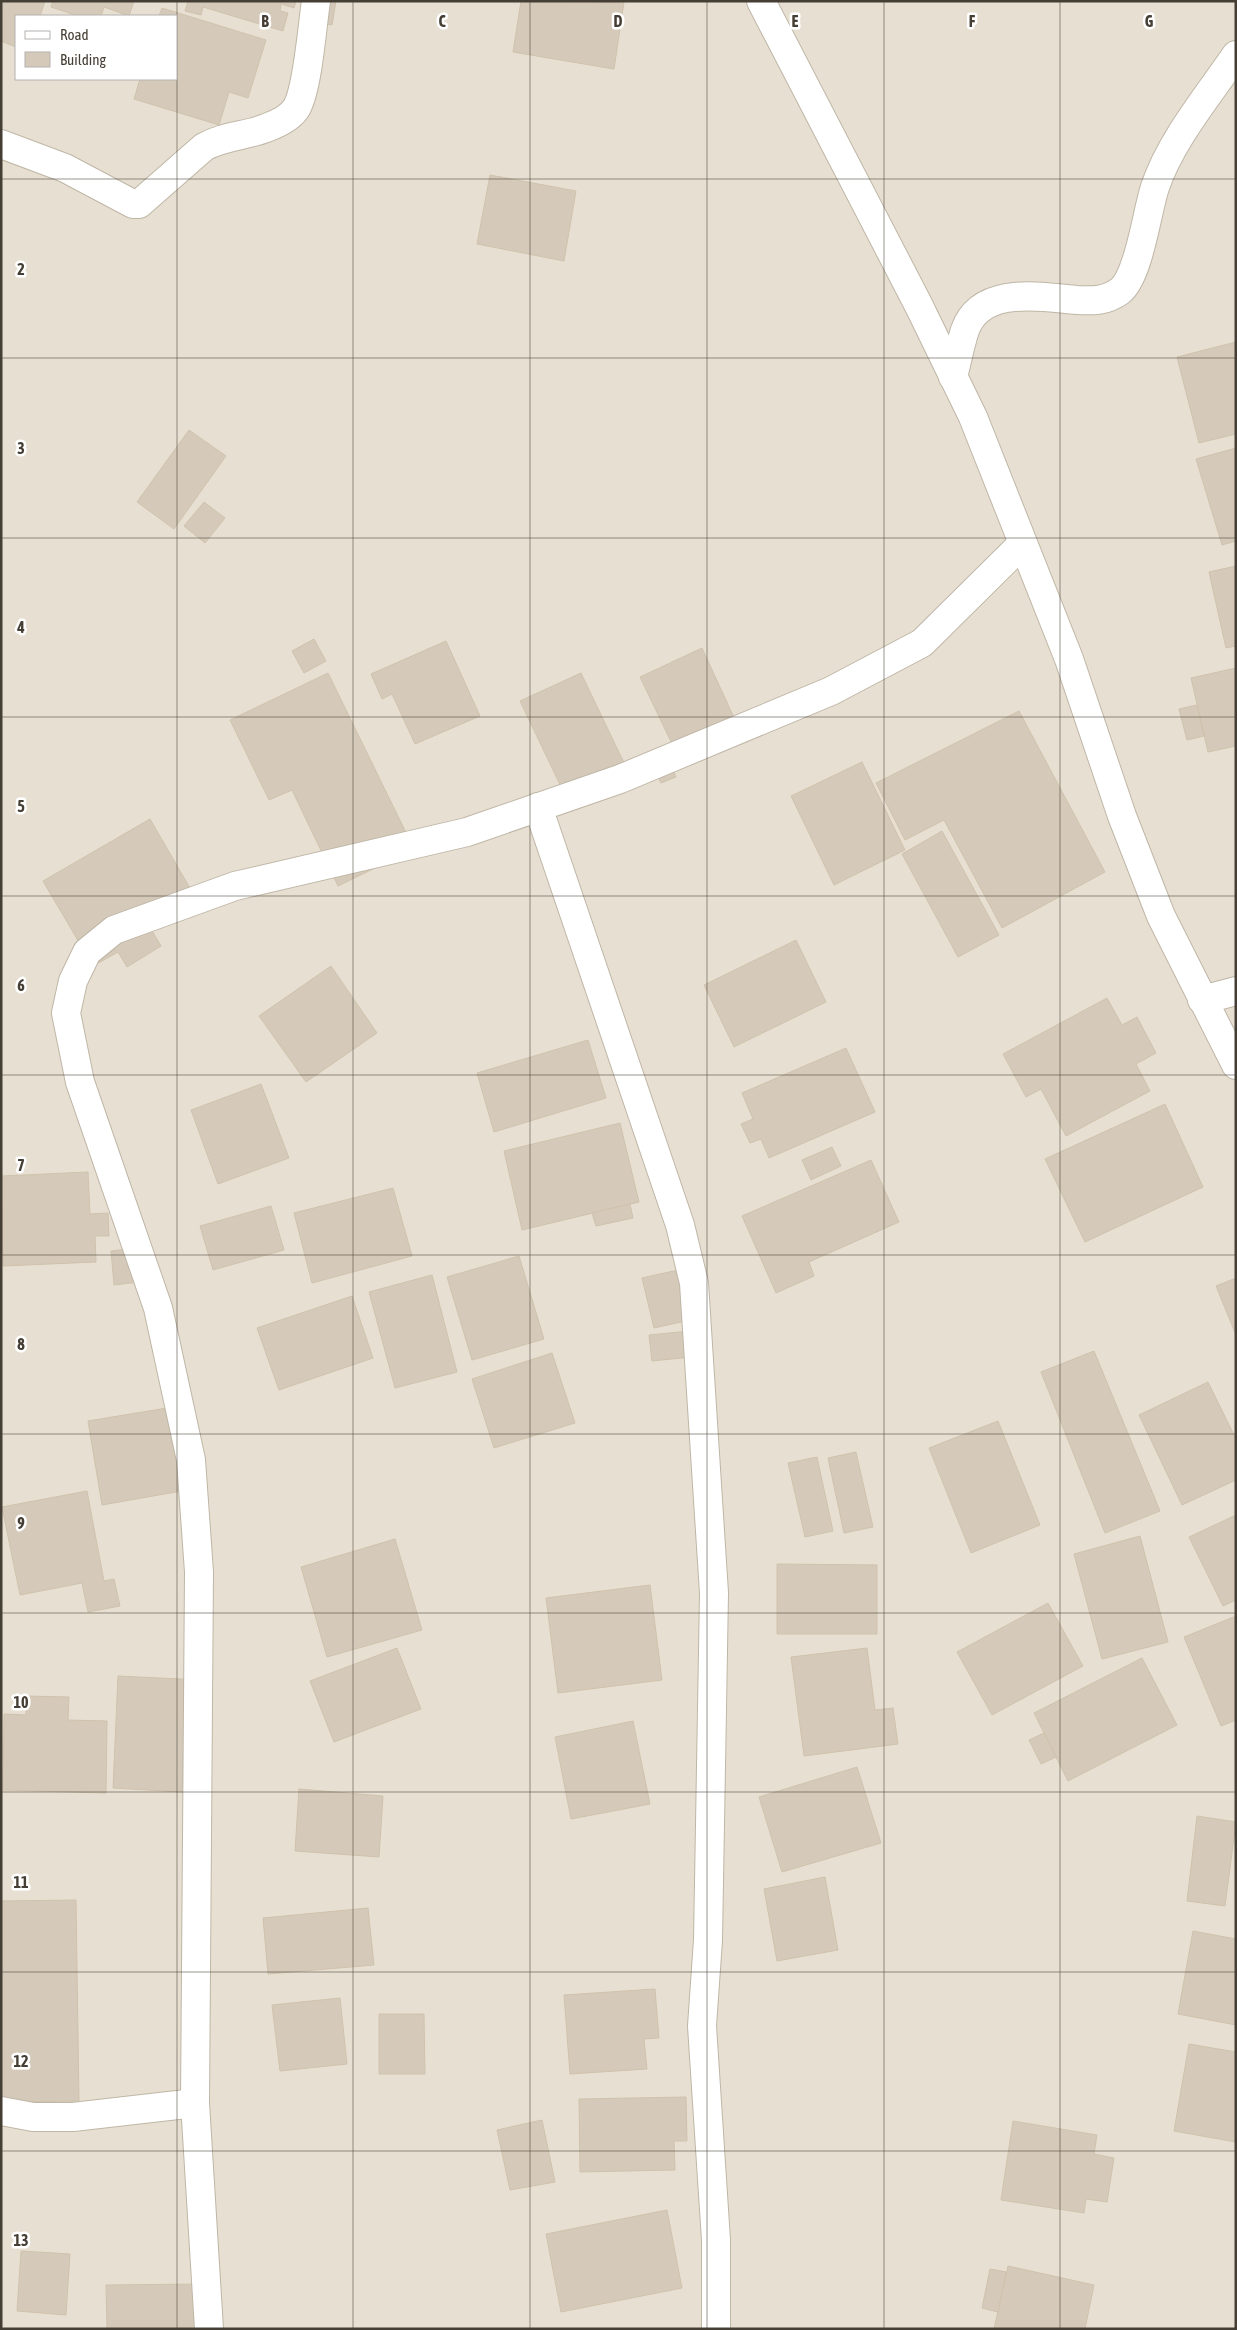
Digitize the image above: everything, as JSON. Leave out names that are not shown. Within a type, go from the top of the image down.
[{"type":"street","points":[[1,144],[65,168],[133,204],[139,204],[204,147],[213,142],[265,129],[287,118],[297,107],[303,86],[316,1]]},
{"type":"street","points":[[761,1],[919,306],[973,417],[1069,659],[1122,816],[1162,916],[1202,1000],[1236,1065]]},
{"type":"street","points":[[953,378],[966,328],[977,312],[992,301],[1021,296],[1100,301],[1122,290],[1134,268],[1155,186],[1180,136],[1236,54]]},
{"type":"street","points":[[209,2329],[195,2103],[199,1572],[191,1460],[158,1308],[80,1082],[66,1013],[72,981],[87,952],[114,930],[235,886],[467,832],[620,779],[831,692],[922,643],[1022,544]]},
{"type":"street","points":[[538,807],[680,1225],[694,1283],[714,1593],[708,1940],[702,2026],[716,2240],[716,2329]]},
{"type":"street","points":[[1202,1000],[1236,991]]},
{"type":"street","points":[[1,2111],[33,2117],[72,2116],[195,2103]]},
{"type":"shaded area","points":[[1,1],[1236,1],[1236,2329],[1,2329]]},
{"type":"building","points":[[1,1],[45,1],[40,15],[15,15],[15,47],[1,41]]},
{"type":"building","points":[[53,1],[134,1],[129,15],[104,7],[101,15],[75,15],[51,7]]},
{"type":"building","points":[[188,1],[296,1],[294,8],[281,4],[280,11],[288,13],[283,31],[203,7],[201,15],[185,11]]},
{"type":"building","points":[[307,1],[336,1],[332,25],[304,21]]},
{"type":"building","points":[[521,1],[624,2],[614,69],[513,52]]},
{"type":"building","points":[[162,8],[266,40],[248,98],[229,92],[219,125],[134,99],[140,80],[178,80],[178,15],[159,15]]},
{"type":"building","points":[[490,175],[576,191],[564,261],[477,244]]},
{"type":"building","points":[[1236,342],[1236,434],[1199,443],[1177,357]]},
{"type":"building","points":[[189,430],[226,456],[174,529],[137,502]]},
{"type":"building","points":[[1236,448],[1236,541],[1222,545],[1196,459]]},
{"type":"building","points":[[204,502],[225,518],[205,543],[184,526]]},
{"type":"building","points":[[1236,566],[1236,646],[1226,648],[1209,572]]},
{"type":"building","points":[[314,639],[326,661],[304,673],[292,651]]},
{"type":"building","points":[[446,641],[480,716],[415,744],[392,694],[382,699],[371,674]]},
{"type":"building","points":[[702,648],[736,722],[675,750],[640,677]]},
{"type":"building","points":[[1236,668],[1236,746],[1208,752],[1191,678]]},
{"type":"building","points":[[328,673],[414,849],[338,886],[292,790],[269,800],[230,720]]},
{"type":"building","points":[[581,673],[626,767],[565,795],[520,701]]},
{"type":"building","points":[[1197,705],[1204,736],[1187,740],[1179,709]]},
{"type":"building","points":[[1019,711],[1105,872],[1002,928],[944,820],[905,840],[876,783]]},
{"type":"building","points":[[666,754],[676,777],[661,783],[651,760]]},
{"type":"building","points":[[862,762],[905,850],[834,885],[791,796]]},
{"type":"building","points":[[150,819],[198,902],[151,929],[161,946],[127,967],[118,952],[93,966],[43,881]]},
{"type":"building","points":[[942,831],[999,935],[958,957],[902,854]]},
{"type":"building","points":[[796,940],[826,1002],[734,1047],[704,985]]},
{"type":"building","points":[[331,966],[377,1033],[306,1082],[259,1016]]},
{"type":"building","points":[[1107,998],[1122,1025],[1137,1017],[1156,1053],[1136,1064],[1150,1091],[1066,1136],[1041,1089],[1026,1097],[1003,1054]]},
{"type":"building","points":[[588,1040],[606,1098],[494,1132],[477,1073]]},
{"type":"building","points":[[846,1048],[875,1112],[769,1158],[761,1139],[750,1143],[741,1124],[753,1119],[742,1093]]},
{"type":"building","points":[[261,1084],[289,1158],[218,1184],[191,1110]]},
{"type":"building","points":[[1165,1104],[1203,1187],[1085,1242],[1045,1159]]},
{"type":"building","points":[[620,1123],[639,1202],[522,1230],[504,1151]]},
{"type":"building","points":[[832,1147],[841,1166],[811,1180],[802,1160]]},
{"type":"building","points":[[871,1160],[899,1222],[809,1262],[814,1276],[776,1293],[742,1216]]},
{"type":"building","points":[[88,1172],[90,1214],[108,1213],[109,1236],[95,1236],[96,1262],[3,1266],[1,1176]]},
{"type":"building","points":[[393,1188],[412,1256],[312,1283],[294,1213]]},
{"type":"building","points":[[630,1204],[633,1218],[596,1226],[592,1213]]},
{"type":"building","points":[[271,1206],[284,1250],[213,1270],[200,1226]]},
{"type":"building","points":[[145,1247],[148,1281],[114,1285],[111,1251]]},
{"type":"building","points":[[519,1256],[544,1339],[472,1360],[447,1277]]},
{"type":"building","points":[[678,1270],[690,1320],[654,1328],[642,1278]]},
{"type":"building","points":[[432,1275],[457,1372],[395,1388],[369,1292]]},
{"type":"building","points":[[1236,1278],[1236,1335],[1216,1286]]},
{"type":"building","points":[[352,1296],[373,1358],[279,1390],[257,1328]]},
{"type":"building","points":[[689,1331],[692,1357],[652,1361],[649,1335]]},
{"type":"building","points":[[1094,1351],[1160,1511],[1105,1533],[1041,1372]]},
{"type":"building","points":[[552,1353],[575,1423],[494,1448],[472,1379]]},
{"type":"building","points":[[1208,1382],[1236,1439],[1236,1480],[1182,1505],[1139,1415]]},
{"type":"building","points":[[179,1406],[193,1489],[102,1505],[88,1421]]},
{"type":"building","points":[[998,1421],[1040,1525],[971,1553],[929,1448]]},
{"type":"building","points":[[856,1452],[873,1527],[844,1533],[828,1458]]},
{"type":"building","points":[[817,1457],[833,1531],[805,1537],[788,1463]]},
{"type":"building","points":[[87,1491],[104,1581],[114,1579],[120,1606],[88,1612],[82,1583],[20,1595],[2,1507]]},
{"type":"building","points":[[1236,1515],[1236,1600],[1223,1606],[1189,1537]]},
{"type":"building","points":[[1140,1536],[1168,1642],[1102,1659],[1074,1554]]},
{"type":"building","points":[[395,1539],[422,1630],[327,1657],[301,1567]]},
{"type":"building","points":[[777,1564],[877,1565],[877,1634],[777,1634]]},
{"type":"building","points":[[650,1585],[662,1680],[558,1693],[546,1598]]},
{"type":"building","points":[[1048,1603],[1083,1666],[992,1715],[957,1652]]},
{"type":"building","points":[[1236,1616],[1236,1720],[1221,1726],[1184,1637]]},
{"type":"building","points":[[397,1648],[421,1709],[334,1742],[310,1681]]},
{"type":"building","points":[[867,1648],[875,1710],[893,1708],[898,1744],[804,1756],[791,1657]]},
{"type":"building","points":[[1142,1658],[1177,1725],[1068,1781],[1034,1713]]},
{"type":"building","points":[[118,1676],[201,1680],[184,1739],[182,1792],[113,1788]]},
{"type":"building","points":[[26,1696],[69,1697],[68,1720],[107,1721],[106,1793],[3,1790],[4,1714],[26,1715]]},
{"type":"building","points":[[633,1721],[650,1804],[571,1819],[555,1737]]},
{"type":"building","points":[[1044,1733],[1056,1757],[1041,1764],[1029,1740]]},
{"type":"building","points":[[857,1767],[881,1843],[782,1872],[759,1797]]},
{"type":"building","points":[[299,1789],[383,1796],[379,1857],[295,1851]]},
{"type":"building","points":[[1197,1816],[1236,1822],[1225,1906],[1187,1901]]},
{"type":"building","points":[[825,1877],[838,1950],[777,1961],[764,1889]]},
{"type":"building","points":[[76,1900],[79,2101],[1,2102],[1,1901]]},
{"type":"building","points":[[368,1908],[374,1965],[268,1974],[263,1918]]},
{"type":"building","points":[[1193,1931],[1236,1939],[1236,2025],[1178,2014]]},
{"type":"building","points":[[655,1989],[659,2038],[644,2039],[647,2069],[570,2074],[564,1995]]},
{"type":"building","points":[[340,1998],[347,2064],[280,2071],[272,2005]]},
{"type":"building","points":[[379,2014],[424,2014],[425,2074],[379,2074]]},
{"type":"building","points":[[1189,2044],[1236,2052],[1236,2142],[1174,2131]]},
{"type":"building","points":[[686,2097],[687,2141],[674,2141],[675,2170],[580,2172],[579,2099]]},
{"type":"building","points":[[542,2120],[555,2182],[510,2190],[497,2130]]},
{"type":"building","points":[[1013,2121],[1097,2135],[1094,2154],[1114,2158],[1107,2202],[1086,2199],[1084,2213],[1001,2200]]},
{"type":"building","points":[[667,2210],[682,2288],[561,2312],[546,2234]]},
{"type":"building","points":[[21,2251],[70,2254],[66,2315],[17,2311]]},
{"type":"building","points":[[1008,2266],[1094,2285],[1085,2329],[994,2329]]},
{"type":"building","points":[[990,2269],[1006,2272],[998,2312],[982,2308]]},
{"type":"building","points":[[203,2284],[203,2329],[107,2329],[106,2285]]}]
